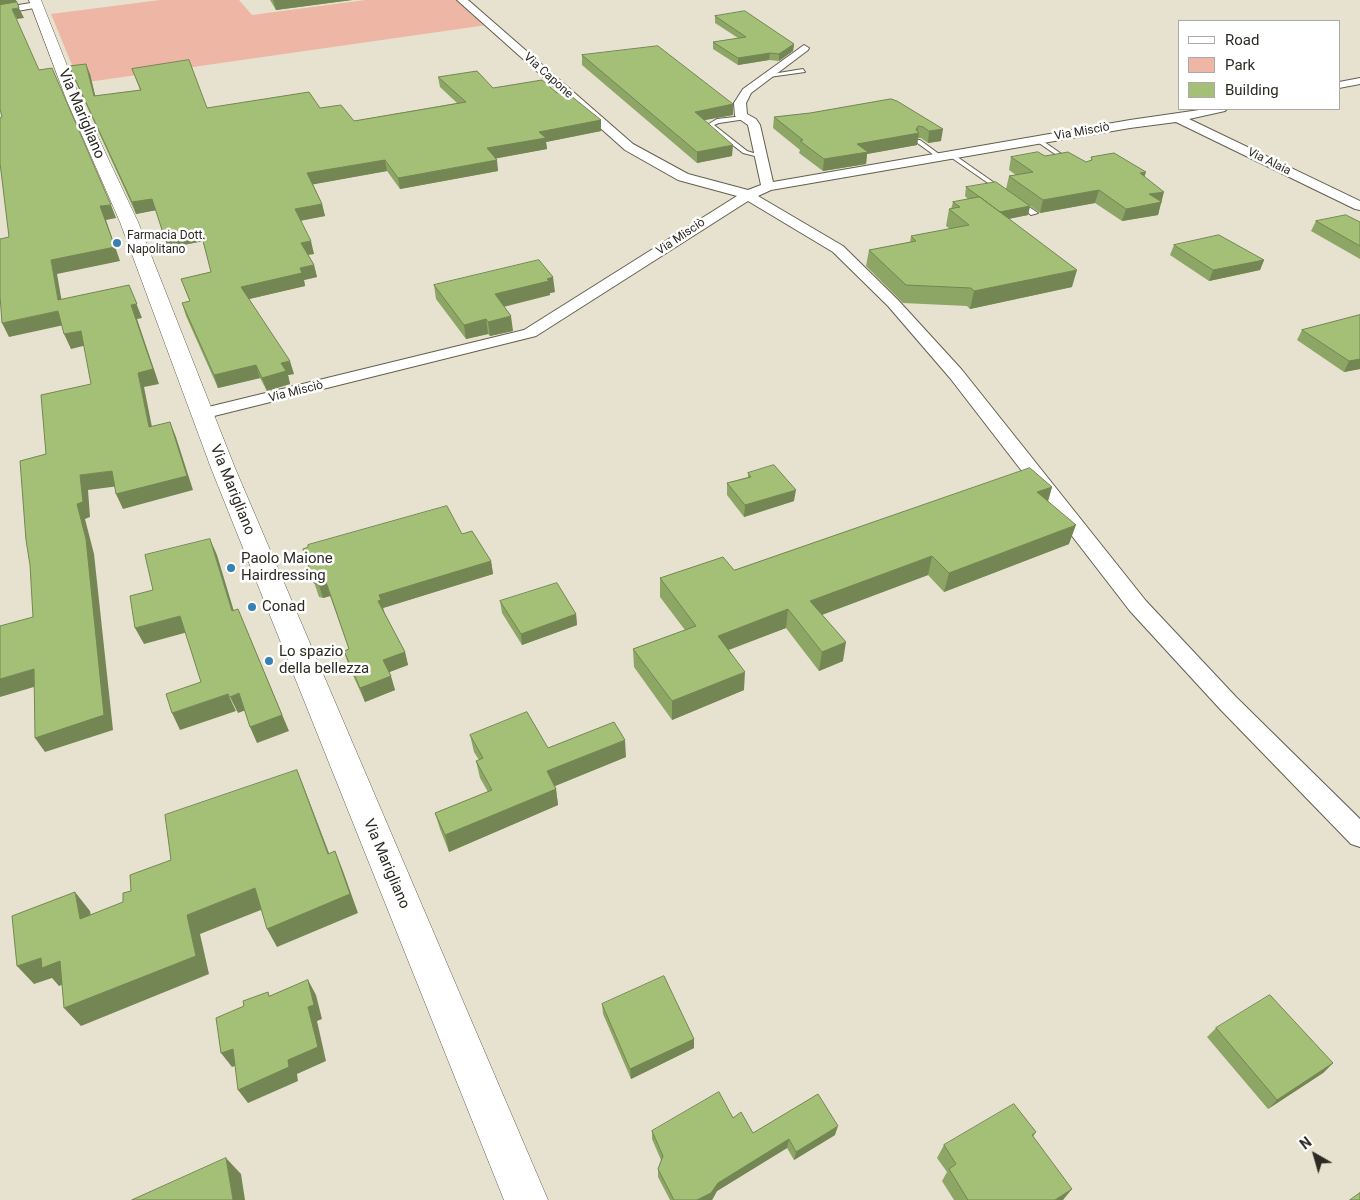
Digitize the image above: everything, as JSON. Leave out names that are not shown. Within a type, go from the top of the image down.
[{"type":"street","name":"Via Capone","points":[[462,0],[628,147],[683,177],[746,194],[838,249],[893,304],[956,374],[1138,606],[1228,703],[1360,836]]},
{"type":"street","points":[[0,11],[36,3]]},
{"type":"street","name":"Via Marigliano","points":[[36,3],[74,101],[129,222],[202,414],[303,664],[526,1200]]},
{"type":"street","points":[[768,187],[754,125],[752,121],[740,114],[740,103],[747,91],[804,48]]},
{"type":"street","points":[[1340,85],[1360,81]]},
{"type":"street","name":"Via Misciò","points":[[202,414],[511,340],[530,333],[746,194],[768,187],[1216,110]]},
{"type":"street","name":"Via Alaia","points":[[1178,118],[1360,206]]},
{"type":"lane","points":[[769,75],[803,72]]},
{"type":"lane","points":[[744,118],[717,121],[710,125],[745,152],[761,157]]},
{"type":"lane","points":[[1038,140],[1077,166]]},
{"type":"lane","points":[[918,141],[1034,213]]},
{"type":"green space","points":[[160,0],[239,0],[252,15],[365,0],[458,0],[487,25],[79,82],[51,14]]},
{"type":"building","points":[[17,2],[19,8],[12,9],[39,70],[52,68],[111,205],[100,206],[115,247],[51,260],[58,300],[129,285],[137,304],[131,305],[153,369],[138,373],[149,427],[170,422],[187,476],[116,494],[112,471],[80,475],[83,502],[77,504],[86,539],[104,715],[35,738],[34,669],[0,679],[0,626],[33,617],[20,461],[46,454],[41,395],[91,384],[81,331],[64,334],[58,311],[2,323],[0,239],[9,237],[0,163],[0,118],[2,117],[0,109],[0,5]]},
{"type":"building","points":[[745,11],[794,44],[779,54],[770,53],[738,58],[713,42],[746,37],[715,16]]},
{"type":"building","points":[[658,46],[733,104],[695,112],[733,145],[697,152],[582,55]]},
{"type":"building","points":[[189,60],[207,108],[309,92],[320,108],[341,105],[354,121],[466,102],[438,77],[477,71],[493,88],[542,80],[557,93],[565,91],[601,120],[539,132],[546,138],[487,148],[497,160],[398,178],[385,160],[307,173],[322,204],[295,209],[311,241],[301,243],[314,265],[300,268],[302,273],[241,287],[290,361],[281,363],[286,371],[262,378],[256,365],[214,375],[182,303],[190,301],[181,279],[211,272],[200,229],[164,236],[152,199],[132,202],[69,66],[86,64],[94,96],[141,90],[132,69]]},
{"type":"building","points":[[891,99],[943,129],[929,131],[918,126],[916,130],[919,133],[857,144],[868,152],[824,159],[800,141],[803,140],[774,117],[810,113]]},
{"type":"building","points":[[1038,152],[1045,156],[1068,152],[1086,162],[1092,160],[1091,157],[1114,153],[1146,172],[1140,173],[1164,192],[1149,194],[1162,202],[1126,209],[1099,190],[1043,200],[1009,176],[1033,172],[1011,157]]},
{"type":"building","points":[[996,182],[1030,206],[1000,212],[966,187]]},
{"type":"building","points":[[980,197],[1077,270],[974,291],[971,288],[906,285],[869,250],[916,241],[911,236],[969,225],[949,209],[960,207],[953,202]]},
{"type":"building","points":[[1346,215],[1360,222],[1360,246],[1316,221]]},
{"type":"building","points":[[1219,235],[1264,260],[1213,270],[1174,245]]},
{"type":"building","points":[[539,260],[553,277],[547,279],[549,281],[495,294],[511,316],[488,322],[486,319],[464,325],[434,285]]},
{"type":"building","points":[[1360,315],[1360,359],[1349,361],[1302,330]]},
{"type":"building","points":[[774,465],[796,490],[745,505],[727,483],[751,477],[748,473]]},
{"type":"building","points":[[1030,468],[1052,487],[1037,492],[1076,525],[949,573],[932,556],[810,601],[846,642],[822,652],[788,609],[718,636],[745,672],[672,701],[633,649],[696,626],[660,578],[723,557],[734,570]]},
{"type":"building","points":[[447,506],[462,534],[472,531],[491,561],[379,595],[381,600],[378,601],[405,652],[383,660],[391,676],[360,688],[344,651],[349,649],[326,582],[319,585],[314,583],[303,549],[308,547],[308,545]]},
{"type":"building","points":[[210,539],[232,611],[238,609],[282,715],[250,727],[239,693],[230,697],[228,694],[172,713],[166,694],[201,682],[180,616],[135,628],[130,596],[153,590],[145,555]]},
{"type":"building","points":[[557,583],[576,614],[521,634],[500,601]]},
{"type":"building","points":[[527,712],[548,748],[614,722],[625,740],[547,771],[556,789],[445,835],[435,813],[492,790],[476,761],[483,758],[470,735]]},
{"type":"building","points":[[297,770],[328,854],[335,851],[350,894],[267,929],[255,888],[187,915],[196,956],[64,1008],[60,961],[42,968],[41,958],[17,966],[12,916],[75,892],[80,919],[123,902],[123,893],[131,891],[130,875],[171,860],[165,815]]},
{"type":"building","points":[[664,976],[694,1039],[630,1069],[602,1004]]},
{"type":"building","points":[[308,980],[314,1005],[308,1007],[318,1047],[288,1060],[289,1067],[238,1090],[233,1049],[221,1053],[216,1018],[244,1006],[243,1001],[268,992],[269,996]]},
{"type":"building","points":[[1270,995],[1333,1063],[1277,1100],[1216,1028]]},
{"type":"building","points":[[719,1092],[733,1118],[741,1112],[753,1133],[818,1094],[838,1126],[796,1152],[789,1139],[718,1183],[711,1193],[697,1200],[674,1200],[658,1169],[663,1156],[652,1131]]},
{"type":"building","points":[[1014,1104],[1036,1132],[1032,1135],[1072,1189],[1055,1200],[968,1200],[949,1169],[956,1164],[944,1145]]},
{"type":"building","points":[[226,1158],[233,1200],[132,1200]]},
{"type":"building","points":[[1360,1193],[1360,1200],[1350,1200]]},
{"type":"place","name":"Farmacia Dott. Napolitano","points":[[117,243]]},
{"type":"place","name":"Paolo Maione Hairdressing","points":[[231,568]]},
{"type":"place","name":"Conad","points":[[252,607]]},
{"type":"place","name":"Lo spazio della bellezza","points":[[269,661]]}]
